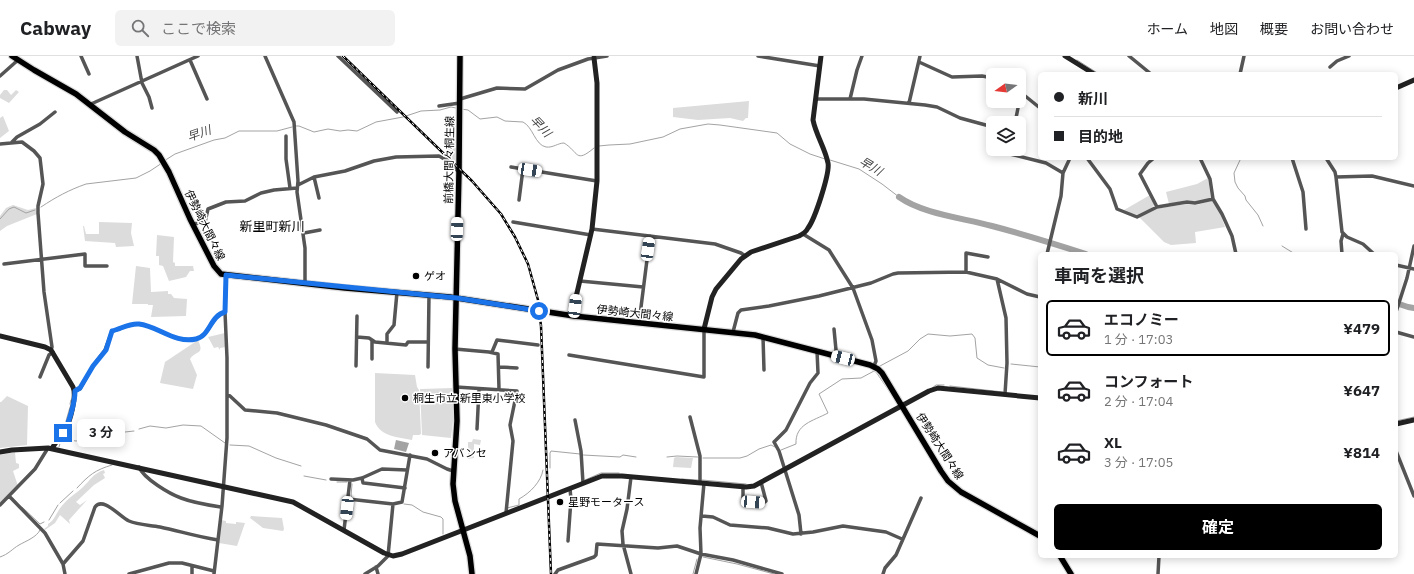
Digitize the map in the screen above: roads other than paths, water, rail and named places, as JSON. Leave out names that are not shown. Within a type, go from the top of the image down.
[{"type":"main road","name":"伊勢崎大間々線","points":[[12,56],[72,91],[91,104],[125,132],[154,150],[164,162],[193,224],[216,269],[221,274],[457,298],[574,316],[733,332],[763,337],[874,366],[882,374],[944,474],[954,487],[1038,535]]},
{"type":"main road","name":"前橋大間々桐生線","points":[[460,56],[455,349],[457,428],[453,471],[453,492],[470,556],[472,574]]},
{"type":"main road","points":[[1061,558],[1071,574]]},
{"type":"street","points":[[81,56],[89,74]]},
{"type":"street","points":[[137,56],[142,81],[152,108]]},
{"type":"street","points":[[91,104],[198,56]]},
{"type":"street","points":[[265,56],[294,123],[298,187],[306,257],[305,283]]},
{"type":"street","points":[[338,56],[397,112]]},
{"type":"street","points":[[439,106],[460,104],[498,88],[524,88],[540,81],[553,72],[594,57],[607,56]]},
{"type":"street","points":[[758,56],[820,66]]},
{"type":"street","points":[[569,355],[704,378],[704,329],[712,297],[716,289],[745,256],[751,252],[803,234],[811,224],[818,205],[828,164],[813,116],[821,56]]},
{"type":"street","points":[[850,99],[862,56]]},
{"type":"street","points":[[909,103],[920,56]]},
{"type":"street","points":[[1064,56],[1091,72]]},
{"type":"street","points":[[1129,56],[1148,72]]},
{"type":"street","points":[[1240,72],[1244,56]]},
{"type":"street","points":[[1330,67],[1337,61],[1349,56]]},
{"type":"street","points":[[574,316],[576,297],[591,235],[597,181],[597,83],[594,57]]},
{"type":"street","points":[[0,76],[18,60]]},
{"type":"street","points":[[190,60],[207,99]]},
{"type":"street","points":[[919,62],[952,77],[986,77]]},
{"type":"street","points":[[1398,87],[1414,80]]},
{"type":"street","points":[[1026,97],[1038,106]]},
{"type":"street","points":[[816,99],[887,100],[937,107],[960,118],[986,125]]},
{"type":"street","points":[[12,142],[22,133],[40,124],[55,112]]},
{"type":"street","points":[[286,136],[286,159],[290,188]]},
{"type":"street","points":[[0,144],[20,141],[36,153],[41,161],[43,184],[38,208],[44,292],[52,351],[75,391],[66,427],[38,466],[0,505]]},
{"type":"street","points":[[193,224],[205,222],[207,210],[210,207],[226,202],[245,201],[264,192],[298,187],[314,177],[345,171],[374,160],[396,157],[439,156],[446,160],[459,172]]},
{"type":"street","points":[[1017,156],[1046,164],[1063,173]]},
{"type":"street","points":[[1047,252],[1061,196],[1063,173],[1069,160]]},
{"type":"street","points":[[1088,160],[1110,189],[1118,210],[1136,217],[1157,207],[1187,202],[1195,203],[1213,199]]},
{"type":"street","points":[[1152,160],[1140,174],[1157,207]]},
{"type":"street","points":[[1201,160],[1210,178],[1213,199],[1225,219],[1234,243],[1236,252]]},
{"type":"street","points":[[1293,160],[1303,192],[1306,229]]},
{"type":"street","points":[[1327,160],[1335,172],[1341,229],[1343,234],[1363,244],[1372,252]]},
{"type":"street","points":[[511,167],[597,181]]},
{"type":"street","points":[[519,200],[523,169]]},
{"type":"street","points":[[1336,177],[1372,176],[1414,186]]},
{"type":"street","points":[[314,177],[318,198]]},
{"type":"street","points":[[513,222],[591,235]]},
{"type":"street","points":[[592,229],[715,244],[741,253],[745,256]]},
{"type":"street","points":[[304,233],[320,230]]},
{"type":"street","points":[[803,234],[829,250],[853,288],[872,340],[876,361],[874,366]]},
{"type":"street","points":[[1342,252],[1341,241],[1343,234]]},
{"type":"street","points":[[639,323],[650,236]]},
{"type":"street","points":[[1398,306],[1414,246]]},
{"type":"street","points":[[966,272],[966,253],[988,256]]},
{"type":"street","points":[[4,264],[85,254],[85,266],[107,266]]},
{"type":"street","points":[[1398,266],[1414,269]]},
{"type":"street","points":[[733,332],[738,313],[741,310],[769,306],[853,288],[876,282],[896,273],[966,272],[997,279],[1027,294],[1038,297]]},
{"type":"street","points":[[129,574],[169,563],[182,563],[214,572],[224,486],[228,431],[225,312],[226,275]]},
{"type":"street","points":[[997,279],[1006,318],[1007,363],[1005,394]]},
{"type":"street","points":[[580,280],[643,287]]},
{"type":"street","points":[[387,342],[387,334],[394,325],[397,292]]},
{"type":"street","points":[[428,367],[429,295]]},
{"type":"street","points":[[75,391],[80,388],[93,366],[106,350],[112,331],[128,325],[140,324],[175,337],[194,340],[203,335],[216,317],[225,312]]},
{"type":"street","points":[[356,366],[357,316]]},
{"type":"street","points":[[834,329],[836,350],[835,356]]},
{"type":"street","points":[[1398,333],[1414,338]]},
{"type":"street","points":[[0,336],[44,347],[52,351]]},
{"type":"street","points":[[357,337],[369,338],[375,342],[387,342],[390,344],[406,345],[408,342],[428,342]]},
{"type":"street","points":[[763,337],[764,370]]},
{"type":"street","points":[[372,340],[372,360]]},
{"type":"street","points":[[492,352],[497,340],[538,345]]},
{"type":"street","points":[[455,349],[492,352],[498,354],[499,389]]},
{"type":"street","points":[[40,377],[52,351]]},
{"type":"street","points":[[801,534],[799,515],[779,451],[774,442],[786,430],[810,383],[818,373],[817,351]]},
{"type":"street","points":[[499,367],[517,368]]},
{"type":"street","points":[[456,387],[517,391],[510,425],[512,441],[506,513]]},
{"type":"street","points":[[477,429],[479,388]]},
{"type":"street","points":[[0,452],[19,449],[50,448],[293,502],[388,555],[395,556],[605,475],[754,486],[929,391],[938,388],[1038,398]]},
{"type":"street","points":[[227,395],[245,410],[268,411],[302,418],[367,439],[380,450],[427,459],[453,471]]},
{"type":"street","points":[[690,417],[700,456],[702,483],[700,554],[696,574]]},
{"type":"street","points":[[575,420],[581,451],[583,484]]},
{"type":"street","points":[[1398,424],[1414,420]]},
{"type":"street","points":[[348,499],[399,504],[403,501],[410,455]]},
{"type":"street","points":[[1398,456],[1414,496]]},
{"type":"street","points":[[139,467],[140,471],[155,483],[177,496],[221,507]]},
{"type":"street","points":[[331,479],[350,480],[362,478],[382,469],[407,470]]},
{"type":"street","points":[[631,477],[627,509],[622,529],[631,574]]},
{"type":"street","points":[[362,478],[363,483],[405,488]]},
{"type":"street","points":[[344,530],[350,480]]},
{"type":"street","points":[[743,486],[744,502],[764,503],[766,501],[761,482]]},
{"type":"street","points":[[568,542],[571,499],[570,489]]},
{"type":"street","points":[[9,496],[43,530],[63,564],[65,574]]},
{"type":"street","points":[[883,574],[885,568],[896,555],[921,498]]},
{"type":"street","points":[[63,564],[83,541],[95,507],[102,503],[136,523],[158,526],[199,537],[218,540]]},
{"type":"street","points":[[365,574],[376,567],[388,555],[393,504]]},
{"type":"street","points":[[702,516],[713,517],[730,525],[768,528],[788,533],[801,534],[843,526],[886,532],[902,539]]},
{"type":"street","points":[[555,574],[558,570],[594,557],[596,555],[597,544],[658,548],[677,546],[700,554],[733,560],[782,574]]},
{"type":"street","points":[[1158,574],[1159,558]]},
{"type":"street","points":[[192,567],[192,574]]},
{"type":"street","points":[[376,567],[378,574]]},
{"type":"waterway","points":[[1077,60],[1096,72]]},
{"type":"waterway","name":"早川","points":[[295,126],[299,126],[314,132],[328,129],[357,131],[376,122],[403,117],[421,111],[440,110],[451,107],[456,108]]},
{"type":"waterway","name":"早川","points":[[461,109],[468,110],[480,119],[497,117],[505,121],[523,122],[542,146],[551,147],[564,143],[580,156],[588,153],[594,148]]},
{"type":"waterway","name":"早川","points":[[599,146],[630,144],[663,137],[680,129],[708,124],[777,133],[790,144],[810,154],[825,159]]},
{"type":"waterway","name":"早川","points":[[164,161],[175,154],[214,140],[225,138],[239,131],[277,131],[292,127]]},
{"type":"waterway","name":"早川","points":[[830,160],[859,169],[899,197]]},
{"type":"waterway","points":[[1240,160],[1234,173],[1235,182],[1245,196],[1246,200],[1258,215],[1263,226]]},
{"type":"waterway","name":"早川","points":[[41,207],[63,194],[86,184],[136,178],[162,163]]},
{"type":"waterway","name":"早川","points":[[899,197],[931,212],[1004,229],[1080,252]]},
{"type":"waterway","name":"早川","points":[[0,219],[9,209],[14,207],[26,213],[35,210]]},
{"type":"waterway","points":[[1282,246],[1292,252]]},
{"type":"waterway","name":"早川","points":[[1398,304],[1414,308]]},
{"type":"waterway","points":[[880,366],[908,351],[920,339],[928,334],[950,336],[972,334],[975,338],[977,358],[988,365],[1004,368]]},
{"type":"waterway","points":[[1011,364],[1038,367]]},
{"type":"waterway","points":[[781,450],[796,444],[798,432],[806,424],[828,413],[819,394],[842,379],[861,378],[874,371],[896,401]]},
{"type":"waterway","points":[[932,388],[936,385],[944,385]]},
{"type":"waterway","points":[[950,386],[1003,392]]},
{"type":"waterway","points":[[70,404],[71,400]]},
{"type":"waterway","points":[[66,421],[70,407]]},
{"type":"waterway","points":[[1398,421],[1414,417]]},
{"type":"waterway","points":[[139,429],[150,426],[166,428],[183,425],[201,426],[225,443]]},
{"type":"waterway","points":[[70,440],[76,441],[108,438],[125,432],[134,431]]},
{"type":"waterway","points":[[64,436],[65,440]]},
{"type":"waterway","points":[[59,447],[61,440]]},
{"type":"waterway","points":[[230,445],[249,446],[276,458],[301,466]]},
{"type":"waterway","points":[[703,458],[740,458],[771,445],[775,447]]},
{"type":"waterway","points":[[550,468],[551,451],[580,454]]},
{"type":"waterway","points":[[583,455],[620,457],[623,455],[636,457]]},
{"type":"waterway","points":[[667,457],[698,457]]},
{"type":"waterway","points":[[77,488],[93,474],[112,465]]},
{"type":"waterway","points":[[507,508],[519,505],[519,499],[534,487],[540,479],[543,470]]},
{"type":"waterway","points":[[585,480],[601,473],[619,473]]},
{"type":"waterway","points":[[304,476],[326,480]]},
{"type":"waterway","points":[[682,479],[698,480]]},
{"type":"waterway","points":[[702,480],[746,484]]},
{"type":"waterway","points":[[337,482],[347,482]]},
{"type":"waterway","points":[[352,484],[352,498]]},
{"type":"waterway","points":[[60,503],[73,491]]},
{"type":"waterway","points":[[404,504],[412,505],[423,512],[441,517],[443,519],[443,534]]},
{"type":"waterway","points":[[49,520],[58,505]]},
{"type":"waterway","points":[[22,507],[40,524],[44,522]]},
{"type":"waterway","points":[[0,557],[34,537],[40,530]]},
{"type":"waterway","points":[[703,557],[774,574]]},
{"type":"waterway","points":[[693,574],[697,559]]},
{"type":"railway","points":[[343,56],[472,181],[501,214],[515,237],[528,264],[538,300],[541,326],[551,574]]},
{"type":"place","name":"ゲオ","points":[[416,276]]},
{"type":"place","name":"桐生市立 新里東小学校","points":[[405,398]]},
{"type":"place","name":"アバンセ","points":[[435,453]]},
{"type":"place","name":"星野モータース","points":[[560,502]]},
{"type":"district","name":"新里町新川","points":[[272,226]]}]
